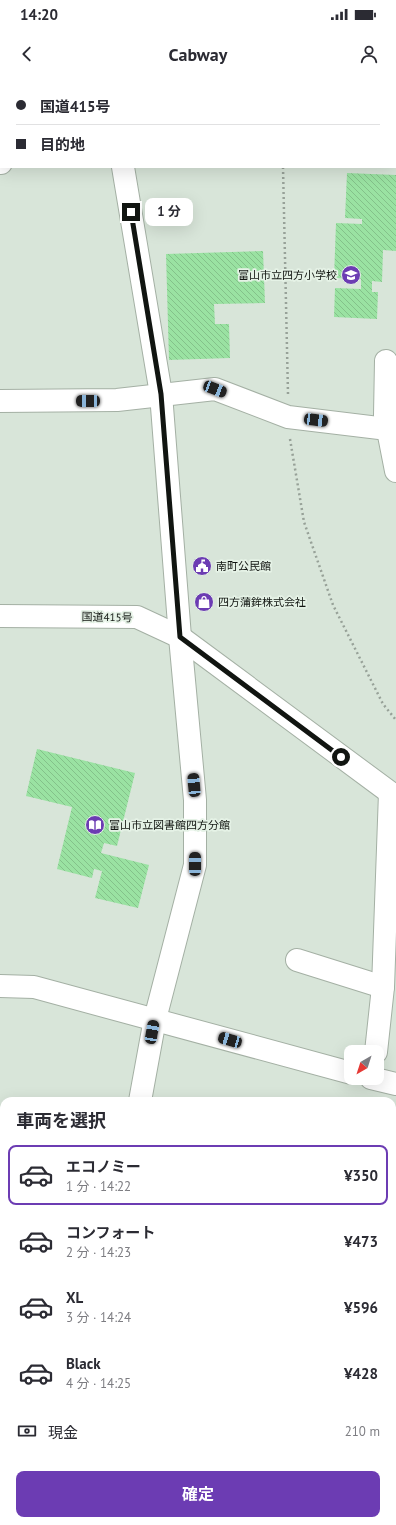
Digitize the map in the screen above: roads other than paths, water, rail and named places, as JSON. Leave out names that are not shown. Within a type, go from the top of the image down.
[{"type":"main road","points":[[123,168],[161,394],[180,637],[196,800],[195,864],[155,1019],[141,1097]]},
{"type":"main road","points":[[386,361],[385,415],[392,430],[396,471]]},
{"type":"main road","points":[[0,401],[117,400],[215,389],[288,417],[392,430]]},
{"type":"main road","name":"国道415号","points":[[0,616],[137,617],[180,637],[393,795]]},
{"type":"main road","points":[[377,1045],[382,987],[393,795]]},
{"type":"main road","points":[[297,960],[382,987]]},
{"type":"main road","points":[[0,986],[34,987],[344,1071]]},
{"type":"main road","points":[[384,1081],[396,1084]]},
{"type":"place","name":"富山市立四方小学校","points":[[351,275]]},
{"type":"place","name":"南町公民館","points":[[202,566]]},
{"type":"place","name":"四方蒲鉾株式会社","points":[[204,602]]},
{"type":"place","name":"富山市立図書館四方分館","points":[[95,825]]}]
